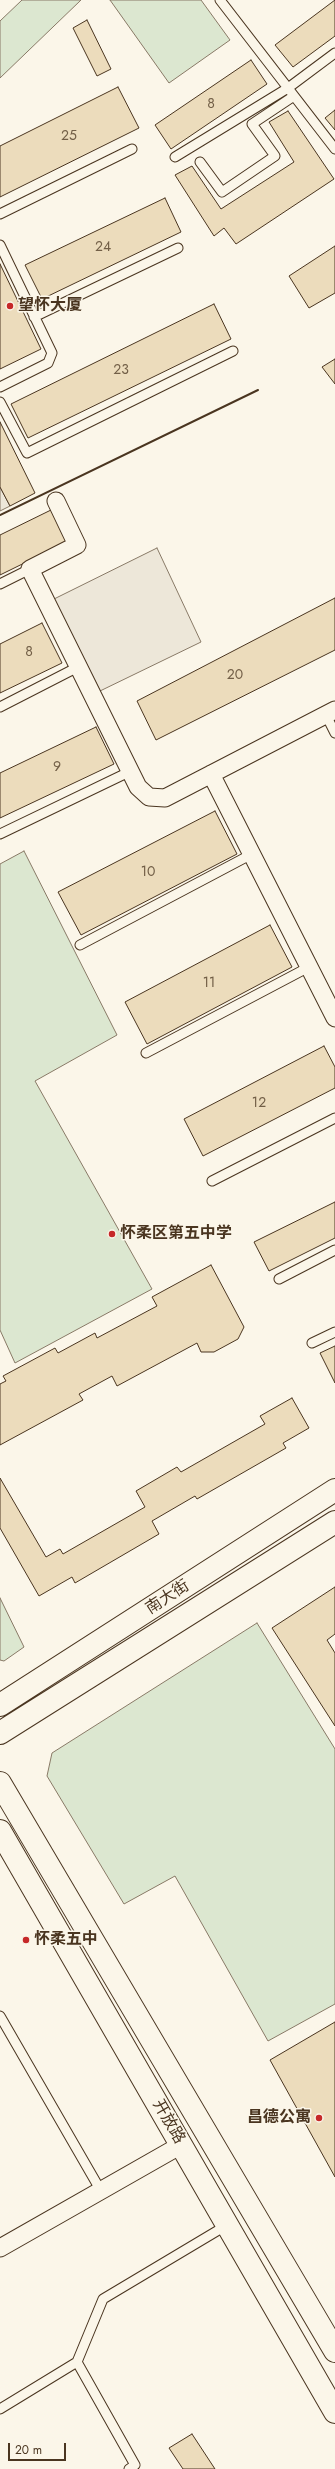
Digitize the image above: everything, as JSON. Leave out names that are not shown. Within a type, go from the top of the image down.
[{"type":"main road","name":"南大街","points":[[0,1705],[335,1490]]},
{"type":"main road","name":"南大街","points":[[0,1733],[335,1522]]},
{"type":"main road","name":"开放路","points":[[0,1783],[335,2351]]},
{"type":"main road","name":"开放路","points":[[0,1832],[335,2412]]},
{"type":"street","points":[[56,501],[77,545],[30,569],[138,787],[149,797],[165,798],[330,713]]},
{"type":"street","points":[[211,774],[335,1018]]},
{"type":"street","points":[[0,2248],[181,2145]]},
{"type":"lane","points":[[220,0],[335,150]]},
{"type":"lane","points":[[175,157],[288,88],[335,53]]},
{"type":"lane","points":[[200,162],[222,192],[275,156],[252,124],[294,96]]},
{"type":"lane","points":[[0,214],[132,149]]},
{"type":"lane","points":[[0,245],[52,353],[48,363],[0,387]]},
{"type":"lane","points":[[34,317],[178,248]]},
{"type":"lane","points":[[0,402],[27,453],[233,351]]},
{"type":"lane","points":[[0,584],[30,569]]},
{"type":"lane","points":[[0,707],[78,667]]},
{"type":"lane","points":[[330,713],[335,733]]},
{"type":"lane","points":[[0,834],[131,771]]},
{"type":"lane","points":[[80,945],[252,854]]},
{"type":"lane","points":[[146,1053],[309,967]]},
{"type":"lane","points":[[212,1181],[335,1118]]},
{"type":"lane","points":[[279,1279],[335,1250]]},
{"type":"lane","points":[[312,1343],[335,1332]]},
{"type":"lane","points":[[0,2016],[101,2191]]},
{"type":"lane","points":[[0,2409],[77,2362],[103,2299],[227,2225]]},
{"type":"lane","points":[[77,2362],[136,2465],[129,2469]]},
{"type":"green space","points":[[22,0],[81,0],[0,78],[0,21]]},
{"type":"green space","points":[[110,0],[201,0],[230,40],[169,83]]},
{"type":"green space","points":[[24,851],[117,1035],[35,1081],[152,1289],[15,1363],[0,1330],[0,864]]},
{"type":"green space","points":[[0,1598],[24,1647],[4,1661],[0,1660]]},
{"type":"green space","points":[[257,1623],[335,1749],[335,2004],[268,2041],[175,1876],[124,1904],[47,1776],[52,1753]]},
{"type":"shaded area","points":[[0,487],[10,506],[0,511]]},
{"type":"shaded area","points":[[157,548],[201,642],[100,691],[54,599]]},
{"type":"building","points":[[335,0],[335,36],[293,67],[275,45]]},
{"type":"building","points":[[87,20],[111,69],[97,76],[73,28]]},
{"type":"building","points":[[251,60],[267,84],[171,149],[155,125]]},
{"type":"building","points":[[118,87],[139,128],[0,197],[0,146]]},
{"type":"building","points":[[335,110],[335,130],[325,118]]},
{"type":"building","points":[[288,111],[334,179],[236,244],[224,228],[214,236],[175,175],[192,166],[221,209],[294,162],[269,122]]},
{"type":"building","points":[[165,198],[181,232],[42,299],[25,265]]},
{"type":"building","points":[[335,246],[335,293],[309,308],[289,276]]},
{"type":"building","name":"望怀大厦","points":[[0,264],[41,349],[0,369]]},
{"type":"building","points":[[214,304],[231,339],[28,438],[11,404]]},
{"type":"building","points":[[335,359],[335,384],[322,367]]},
{"type":"building","points":[[0,422],[35,493],[10,506],[0,487]]},
{"type":"building","points":[[51,510],[67,542],[0,575],[0,535]]},
{"type":"building","points":[[335,598],[335,650],[156,740],[137,701]]},
{"type":"building","points":[[42,623],[62,663],[0,693],[0,644]]},
{"type":"building","points":[[96,727],[114,764],[0,818],[0,773]]},
{"type":"building","points":[[215,811],[237,854],[81,935],[58,892]]},
{"type":"building","points":[[270,925],[292,967],[147,1044],[125,1002]]},
{"type":"building","points":[[324,1046],[335,1067],[335,1088],[203,1156],[184,1119]]},
{"type":"building","points":[[335,1202],[335,1238],[269,1271],[254,1242]]},
{"type":"building","points":[[211,1265],[244,1327],[238,1339],[214,1352],[201,1352],[197,1343],[117,1386],[112,1376],[79,1394],[83,1400],[0,1445],[0,1384],[6,1381],[3,1376],[55,1348],[58,1353],[95,1333],[97,1338],[157,1306],[152,1297]]},
{"type":"building","points":[[335,1346],[335,1383],[320,1353]]},
{"type":"building","points":[[292,1398],[309,1428],[283,1443],[286,1448],[197,1499],[195,1496],[152,1521],[159,1534],[75,1583],[72,1577],[39,1596],[0,1528],[0,1478],[46,1557],[60,1549],[63,1554],[145,1507],[136,1491],[177,1467],[181,1472],[265,1424],[260,1416]]},
{"type":"building","points":[[335,1587],[335,1634],[327,1640],[335,1653],[335,1726],[272,1628]]},
{"type":"building","name":"昌德公寓","points":[[335,2022],[335,2177],[270,2060]]},
{"type":"building","points":[[192,2434],[215,2469],[183,2469],[169,2448]]},
{"type":"wall","points":[[0,515],[258,390]]},
{"type":"place","name":"望怀大厦","points":[[10,306]]},
{"type":"place","name":"怀柔区第五中学","points":[[112,1234]]},
{"type":"place","name":"怀柔五中","points":[[26,1940]]},
{"type":"place","name":"昌德公寓","points":[[319,2118]]}]
